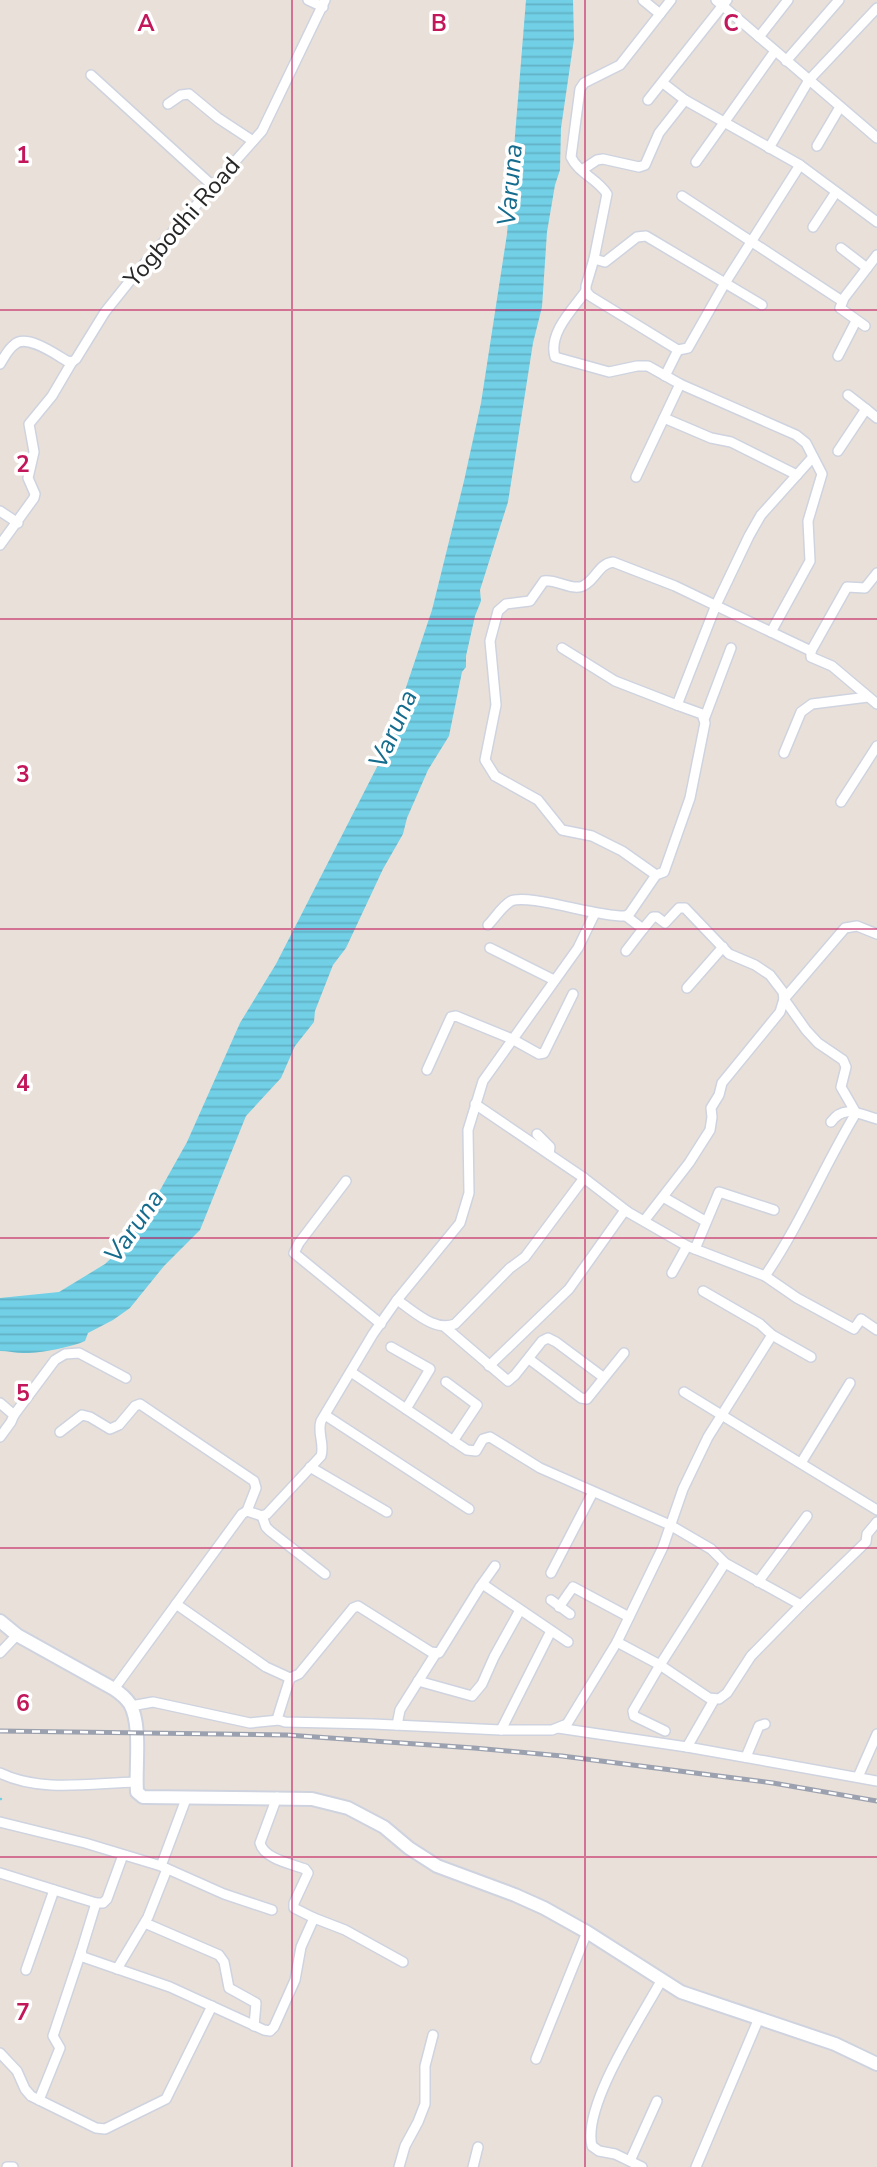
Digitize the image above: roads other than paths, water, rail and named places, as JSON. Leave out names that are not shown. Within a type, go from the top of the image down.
[{"type":"street","points":[[308,0],[324,4]]},
{"type":"street","points":[[643,0],[660,14]]},
{"type":"street","points":[[671,0],[620,65],[584,83],[580,89],[570,157],[574,164],[607,194],[586,291],[559,328],[554,352],[555,357],[560,360],[609,372],[643,365],[796,435],[806,443],[822,474],[808,521],[810,561],[771,632]]},
{"type":"street","points":[[759,37],[788,0]]},
{"type":"street","points":[[786,61],[839,0]]},
{"type":"street","points":[[649,100],[722,2],[786,61],[877,138]]},
{"type":"street","name":"Yogbodhi Road","points":[[18,523],[31,505],[35,494],[28,478],[34,452],[29,424],[52,396],[105,312],[136,272],[214,187],[267,122],[324,4]]},
{"type":"street","points":[[769,148],[808,80],[877,8]]},
{"type":"street","points":[[696,162],[775,51]]},
{"type":"street","points":[[91,75],[214,187]]},
{"type":"street","points":[[663,83],[723,123],[800,165],[877,222]]},
{"type":"street","points":[[168,104],[181,95],[189,94],[218,118],[253,141]]},
{"type":"street","points":[[582,170],[603,159],[639,167],[645,165],[659,133],[685,100]]},
{"type":"street","points":[[817,146],[840,107]]},
{"type":"street","points":[[586,291],[678,350],[688,348],[725,283],[800,165]]},
{"type":"street","points":[[813,227],[836,192]]},
{"type":"street","points":[[682,196],[842,301]]},
{"type":"street","points":[[594,259],[605,261],[637,237],[646,236],[762,305]]},
{"type":"street","points":[[841,248],[867,268]]},
{"type":"street","points":[[838,356],[860,323],[840,308],[842,301],[877,255]]},
{"type":"street","points":[[0,364],[15,343],[21,341],[36,344],[72,362]]},
{"type":"street","points":[[665,376],[678,350]]},
{"type":"street","points":[[636,477],[680,384]]},
{"type":"street","points":[[848,395],[877,418]]},
{"type":"street","points":[[838,451],[866,409]]},
{"type":"street","points":[[664,418],[710,438],[731,442],[797,475]]},
{"type":"street","points":[[677,705],[716,605],[761,514],[813,457]]},
{"type":"street","points":[[0,511],[18,523],[0,545]]},
{"type":"street","points":[[656,875],[622,851],[592,836],[562,830],[537,800],[490,772],[485,755],[496,700],[490,641],[501,606],[530,601],[544,581],[584,586],[603,565],[613,562],[675,586],[811,651]]},
{"type":"street","points":[[877,573],[864,588],[847,587],[811,651],[811,657],[832,666],[877,704]]},
{"type":"street","points":[[562,648],[615,681],[705,717]]},
{"type":"street","points":[[626,916],[656,875],[664,872],[690,798],[705,717],[731,648]]},
{"type":"street","points":[[784,753],[807,706],[868,697]]},
{"type":"street","points":[[841,802],[877,746]]},
{"type":"street","points":[[488,925],[514,900],[626,916],[643,929]]},
{"type":"street","points":[[626,951],[653,917],[665,923],[678,909],[683,908],[733,957],[755,965],[770,975],[806,1030],[818,1043],[843,1060],[846,1067],[841,1087],[856,1113]]},
{"type":"street","points":[[247,1511],[262,1516],[270,1512],[321,1456],[323,1450],[319,1427],[325,1415],[397,1300],[460,1223],[469,1193],[468,1130],[483,1081],[578,947],[594,913]]},
{"type":"street","points":[[644,1221],[710,1130],[711,1108],[722,1083],[776,1017],[784,999],[845,928],[857,926],[877,934]]},
{"type":"street","points":[[687,988],[723,947]]},
{"type":"street","points":[[490,948],[554,980]]},
{"type":"street","points":[[427,1070],[451,1017],[456,1016],[512,1039],[539,1054],[546,1052],[573,994]]},
{"type":"street","points":[[475,1104],[644,1221],[691,1247],[765,1276],[797,1298],[854,1329],[861,1319],[877,1330]]},
{"type":"street","points":[[831,1122],[841,1112],[847,1111],[877,1119]]},
{"type":"street","points":[[765,1276],[777,1259],[856,1113]]},
{"type":"street","points":[[537,1134],[550,1147],[549,1154]]},
{"type":"street","points":[[445,1327],[455,1324],[510,1268],[525,1257],[584,1178]]},
{"type":"street","points":[[346,1181],[294,1253],[381,1324]]},
{"type":"street","points":[[672,1273],[691,1247],[719,1192],[774,1210]]},
{"type":"street","points":[[663,1197],[705,1220]]},
{"type":"street","points":[[489,1366],[569,1289],[623,1213],[628,1212]]},
{"type":"street","points":[[703,1291],[811,1357]]},
{"type":"street","points":[[397,1300],[433,1324],[445,1327],[510,1381],[542,1341],[548,1338],[603,1377]]},
{"type":"street","points":[[558,1728],[571,1719],[617,1642],[663,1547],[689,1475],[713,1427],[772,1335]]},
{"type":"street","points":[[391,1347],[430,1369],[406,1409]]},
{"type":"street","points":[[0,1437],[55,1360],[65,1354],[79,1353],[126,1378]]},
{"type":"street","points":[[529,1359],[584,1399],[589,1398],[624,1353]]},
{"type":"street","points":[[351,1372],[473,1452],[483,1439],[491,1437],[531,1462],[670,1525],[711,1549],[725,1563],[801,1605]]},
{"type":"street","points":[[446,1382],[477,1405],[453,1441]]},
{"type":"street","points":[[801,1463],[850,1383]]},
{"type":"street","points":[[684,1392],[877,1510]]},
{"type":"street","points":[[0,1403],[14,1415]]},
{"type":"street","points":[[60,1432],[82,1415],[110,1429],[116,1428],[139,1404],[254,1481],[256,1488],[247,1511],[242,1514],[114,1689]]},
{"type":"street","points":[[325,1415],[469,1509]]},
{"type":"street","points":[[310,1467],[387,1512]]},
{"type":"street","points":[[551,1573],[593,1492]]},
{"type":"street","points":[[262,1516],[266,1527],[325,1574]]},
{"type":"street","points":[[758,1582],[807,1516]]},
{"type":"street","points":[[687,1747],[714,1700],[727,1693],[751,1656],[866,1542],[867,1534],[877,1522]]},
{"type":"street","points":[[665,1731],[634,1716],[633,1711],[725,1563]]},
{"type":"street","points":[[397,1725],[400,1710],[495,1566]]},
{"type":"street","points":[[480,1587],[487,1586],[568,1642]]},
{"type":"street","points":[[559,1607],[573,1587],[629,1617]]},
{"type":"street","points":[[551,1600],[570,1614]]},
{"type":"street","points":[[176,1604],[266,1667],[290,1678]]},
{"type":"street","points":[[279,1720],[290,1678],[299,1674],[353,1608],[358,1606],[436,1653]]},
{"type":"street","points":[[418,1681],[472,1696],[485,1679],[496,1652],[520,1610]]},
{"type":"street","points":[[0,1621],[17,1635],[114,1689],[126,1699],[131,1706],[136,1725],[136,1782],[137,1792],[143,1797],[277,1797],[331,1803],[361,1814],[384,1827],[437,1866],[544,1908],[689,1996],[835,2044],[877,2064]]},
{"type":"street","points":[[501,1730],[551,1631]]},
{"type":"street","points":[[0,1653],[17,1635]]},
{"type":"street","points":[[617,1642],[660,1665],[714,1700]]},
{"type":"street","points":[[131,1706],[153,1702],[250,1723],[279,1720],[501,1730],[558,1728],[687,1747],[877,1781]]},
{"type":"street","points":[[746,1757],[759,1726],[765,1724]]},
{"type":"street","points":[[858,1777],[877,1734]]},
{"type":"street","points":[[0,1773],[12,1779],[47,1785],[136,1782]]},
{"type":"street","points":[[277,1797],[260,1843],[261,1849],[267,1854],[305,1869],[308,1873],[294,1908],[345,1930],[403,1962]]},
{"type":"street","points":[[117,1969],[145,1923],[186,1799]]},
{"type":"street","points":[[0,1822],[85,1843],[164,1868],[224,1894],[272,1910]]},
{"type":"street","points":[[0,1873],[103,1903],[107,1899],[123,1855]]},
{"type":"street","points":[[26,1970],[54,1890]]},
{"type":"street","points":[[39,2101],[60,2048],[52,2036],[96,1903]]},
{"type":"street","points":[[81,1952],[83,1957],[170,1987],[270,2031],[295,1980],[301,1947],[314,1918]]},
{"type":"street","points":[[145,1923],[219,1955],[224,1962],[229,1988],[256,2003],[254,2026]]},
{"type":"street","points":[[536,2059],[587,1933]]},
{"type":"street","points":[[642,2167],[615,2154],[599,2151],[592,2146],[590,2138],[593,2114],[600,2093],[661,1981]]},
{"type":"street","points":[[0,2053],[17,2071],[25,2089],[39,2101],[96,2128],[105,2129],[160,2102],[169,2094],[212,2006]]},
{"type":"street","points":[[696,2167],[759,2018]]},
{"type":"street","points":[[398,2167],[404,2146],[425,2104],[425,2066],[433,2035]]},
{"type":"street","points":[[630,2161],[657,2101]]},
{"type":"street","points":[[473,2167],[478,2147]]},
{"type":"street","points":[[7,2167],[13,2167]]},
{"type":"water","name":"Varuna","points":[[526,0],[573,0],[574,39],[561,128],[560,170],[547,232],[542,307],[533,343],[508,502],[480,590],[481,601],[475,616],[449,736],[428,770],[403,834],[383,869],[346,948],[333,965],[315,1011],[314,1022],[295,1046],[281,1078],[246,1116],[200,1230],[164,1266],[130,1308],[88,1333],[85,1341],[37,1352],[0,1351],[0,1298],[59,1292],[105,1264],[126,1244],[145,1217],[187,1142],[240,1023],[276,964],[379,763],[432,610],[481,403],[507,234]]},
{"type":"railway","points":[[0,1731],[287,1735],[474,1748],[562,1756],[773,1783],[877,1801]]}]
